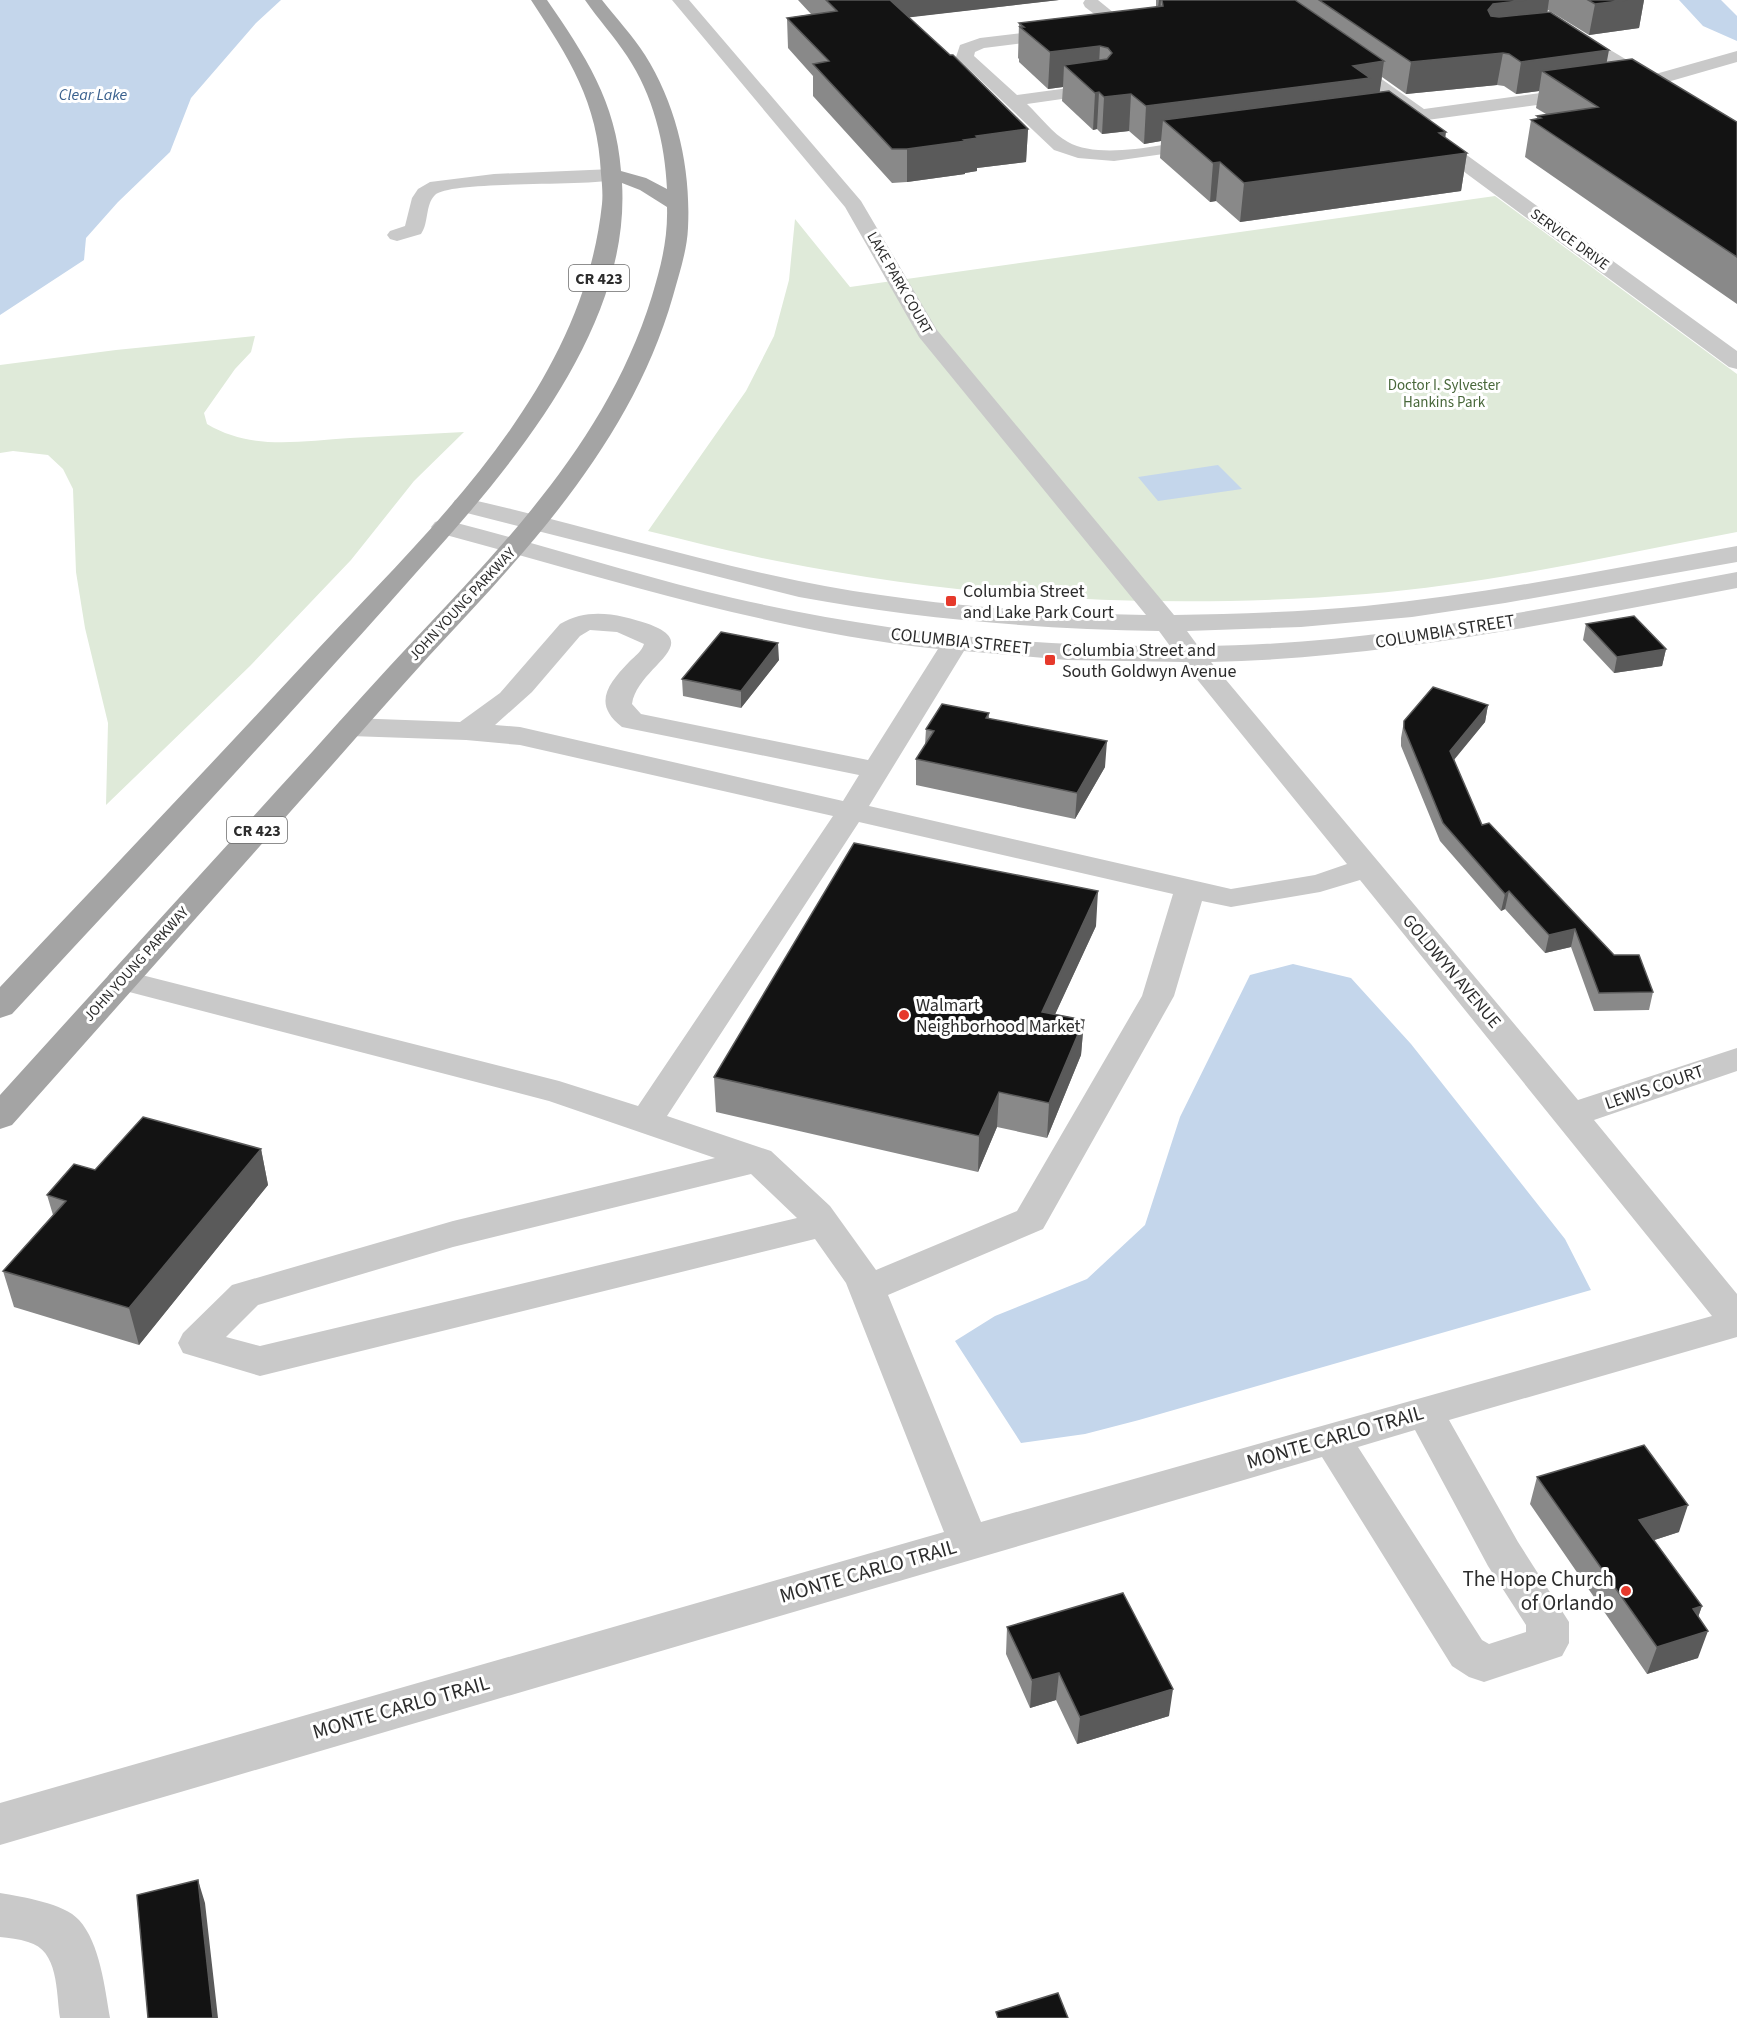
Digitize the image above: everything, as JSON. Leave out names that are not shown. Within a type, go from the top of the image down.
[{"type":"main road","name":"CR 423","points":[[0,1007],[464,505],[519,437],[549,392],[576,340],[593,299],[605,255],[612,211],[613,175],[609,142],[594,90],[539,0]]},
{"type":"main road","name":"JOHN YOUNG PARKWAY","points":[[0,1117],[350,727],[517,546],[566,484],[618,402],[652,331],[673,260],[678,229],[677,205],[671,139],[662,108],[636,55],[592,0]]},
{"type":"main road","points":[[613,175],[627,177],[651,186],[677,205]]},
{"type":"street","name":"LAKE PARK COURT","points":[[680,0],[855,205],[927,332],[1167,623]]},
{"type":"street","points":[[1515,0],[1670,94]]},
{"type":"street","points":[[1091,3],[1121,26]]},
{"type":"street","points":[[1144,24],[980,43],[966,49],[965,57],[1061,146],[1079,154],[1105,157],[1219,141]]},
{"type":"street","points":[[1536,36],[1568,32]]},
{"type":"street","name":"SERVICE DRIVE","points":[[1325,48],[1411,116],[1737,362]]},
{"type":"street","points":[[1357,123],[1626,88],[1737,57]]},
{"type":"street","points":[[1012,101],[1098,89]]},
{"type":"street","points":[[397,235],[414,230],[423,194],[429,188],[494,180],[613,175]]},
{"type":"street","name":"COLUMBIA STREET","points":[[464,505],[537,521],[719,572],[846,598],[990,615],[1167,623],[1296,619],[1411,608],[1737,554]]},
{"type":"street","name":"COLUMBIA STREET","points":[[444,527],[710,601],[843,627],[956,642],[1104,653],[1190,654],[1295,649],[1410,637],[1467,629],[1737,580]]},
{"type":"street","points":[[466,731],[493,715],[508,702],[570,630],[580,623],[592,621],[632,627],[652,636],[658,642],[658,649],[621,689],[618,707],[621,715],[877,770]]},
{"type":"street","name":"GOLDWYN AVENUE","points":[[1167,623],[1190,654],[1571,1115],[1737,1322]]},
{"type":"street","points":[[645,1121],[851,812],[956,642]]},
{"type":"street","points":[[350,727],[466,731],[520,736],[1232,898],[1320,883],[1366,868]]},
{"type":"street","points":[[824,852],[858,860]]},
{"type":"street","points":[[1043,887],[1056,858]]},
{"type":"street","points":[[867,1289],[1030,1220],[1158,996],[1190,889]]},
{"type":"street","points":[[122,980],[559,1092],[758,1160],[817,1215],[863,1279],[969,1542]]},
{"type":"street","name":"LEWIS COURT","points":[[1571,1115],[1737,1059]]},
{"type":"street","points":[[758,1160],[453,1234],[245,1295],[197,1343],[260,1362],[824,1224]]},
{"type":"street","name":"MONTE CARLO TRAIL","points":[[0,1824],[969,1542],[1737,1322]]},
{"type":"street","points":[[1331,1438],[1467,1653],[1484,1664],[1547,1643],[1548,1622],[1503,1554],[1425,1412]]},
{"type":"street","points":[[0,1916],[8,1915],[37,1922],[62,1935],[75,1962],[85,2018]]},
{"type":"green space","name":"Doctor I. Sylvester Hankins Park","points":[[1495,196],[1737,374],[1737,532],[1552,568],[1413,589],[1292,599],[1144,601],[996,593],[923,585],[777,561],[648,531],[746,391],[774,336],[789,280],[795,219],[850,287]]},
{"type":"green space","points":[[255,336],[251,352],[235,369],[204,413],[207,424],[241,438],[277,442],[464,432],[414,481],[351,560],[250,666],[106,805],[108,723],[85,628],[76,572],[73,489],[63,469],[48,455],[13,451],[0,453],[0,365]]},
{"type":"water","name":"Clear Lake","points":[[0,0],[281,0],[256,23],[191,98],[170,152],[118,202],[86,238],[84,260],[0,315]]},
{"type":"water","points":[[1679,0],[1721,0],[1737,16],[1737,41],[1703,26]]},
{"type":"water","points":[[1218,465],[1242,489],[1158,501],[1138,477]]},
{"type":"water","points":[[1293,964],[1351,978],[1411,1044],[1565,1239],[1591,1290],[1139,1420],[1085,1434],[1021,1443],[955,1341],[995,1316],[1087,1279],[1145,1225],[1180,1117],[1250,975]]},
{"type":"building","points":[[826,0],[890,0],[950,55],[953,55],[1028,129],[976,136],[978,138],[964,140],[966,141],[892,149],[813,64],[829,61],[787,18],[837,11]]},
{"type":"building","points":[[1162,0],[1295,0],[1384,61],[1353,66],[1370,78],[1146,106],[1131,94],[1104,97],[1099,92],[1095,93],[1064,65],[1107,59],[1112,53],[1108,48],[1100,46],[1050,52],[1020,27],[1024,27],[1019,23],[1163,6]]},
{"type":"building","points":[[1319,0],[1527,0],[1493,4],[1488,10],[1491,16],[1499,17],[1550,12],[1609,50],[1521,62],[1503,53],[1411,62]]},
{"type":"building","points":[[1588,0],[1627,0],[1595,4]]},
{"type":"building","points":[[1632,59],[1737,122],[1737,257],[1531,120],[1541,118],[1537,116],[1598,107],[1542,71]]},
{"type":"building","points":[[1389,91],[1446,132],[1439,133],[1467,153],[1244,183],[1220,162],[1213,163],[1163,120]]},
{"type":"building","points":[[1634,616],[1666,649],[1617,657],[1586,624]]},
{"type":"building","points":[[721,632],[778,643],[741,691],[682,679]]},
{"type":"building","points":[[1433,687],[1488,705],[1450,751],[1482,825],[1489,823],[1614,955],[1639,955],[1653,992],[1599,993],[1575,929],[1549,935],[1509,891],[1505,894],[1443,823],[1404,728],[1404,721]]},
{"type":"building","points":[[942,704],[989,713],[986,718],[1107,741],[1077,793],[916,759],[934,731],[926,729]]},
{"type":"building","points":[[854,843],[1098,891],[1042,1012],[1084,1020],[1049,1103],[999,1092],[979,1136],[714,1077]]},
{"type":"building","points":[[143,1117],[261,1149],[129,1308],[3,1271],[66,1201],[47,1195],[74,1164],[95,1170]]},
{"type":"building","name":"The Hope Church of Orlando","points":[[1644,1445],[1688,1505],[1639,1520],[1702,1606],[1693,1609],[1708,1631],[1657,1647],[1537,1477]]},
{"type":"building","points":[[1123,1593],[1173,1689],[1080,1717],[1059,1673],[1032,1680],[1007,1627]]},
{"type":"building","points":[[198,1880],[213,2018],[148,2018],[137,1895]]},
{"type":"building","points":[[1058,1993],[1068,2018],[998,2018],[996,2012]]},
{"type":"place","name":"Columbia Street and Lake Park Court","points":[[951,601]]},
{"type":"place","name":"Columbia Street and South Goldwyn Avenue","points":[[1050,660]]},
{"type":"place","name":"Walmart Neighborhood Market","points":[[904,1015]]},
{"type":"place","name":"The Hope Church of Orlando","points":[[1626,1591]]}]
